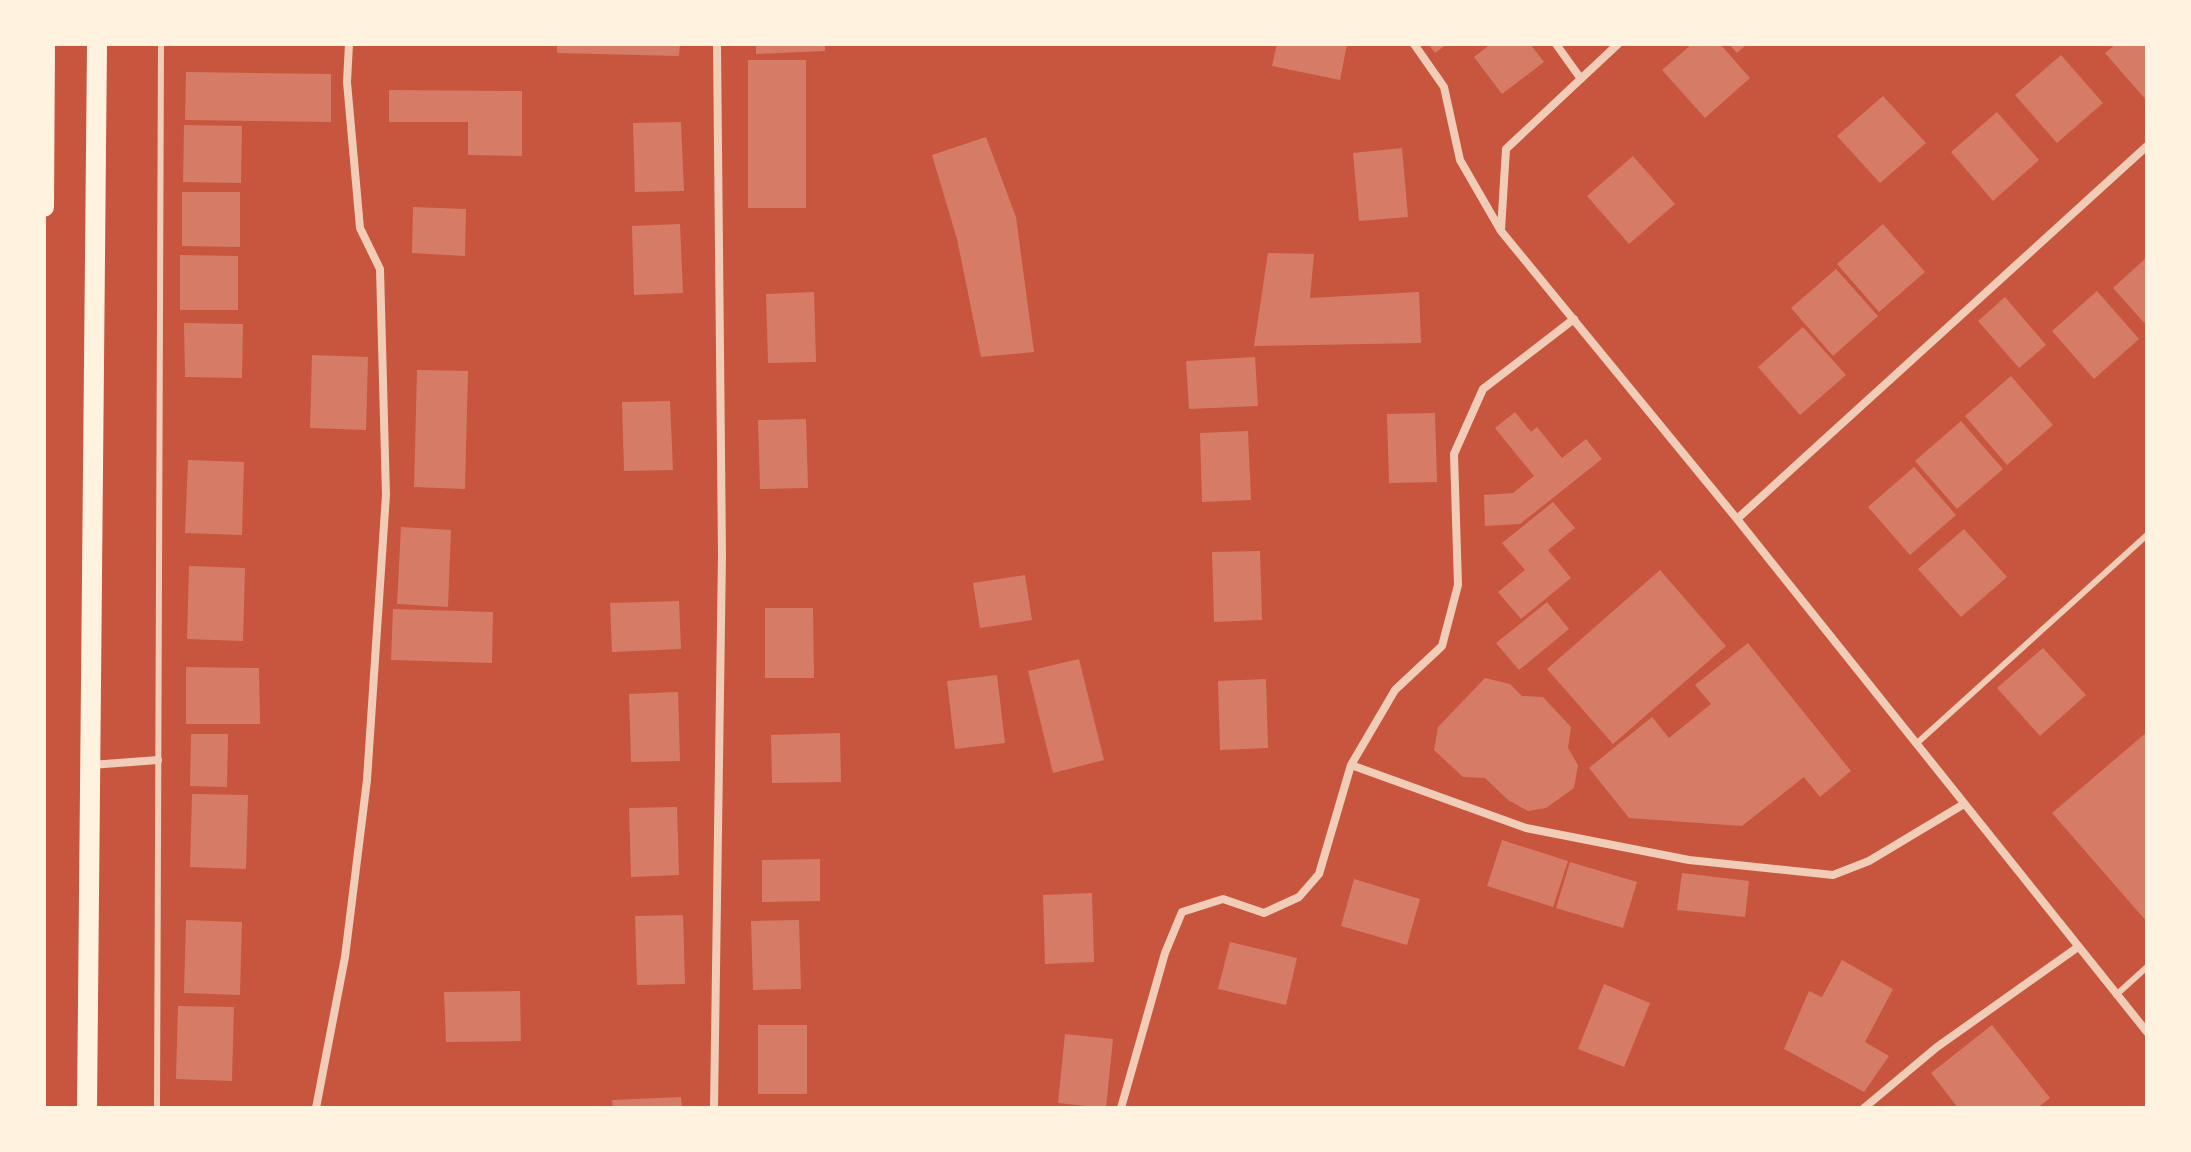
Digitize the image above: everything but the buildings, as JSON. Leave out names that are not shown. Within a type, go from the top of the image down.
[{"type":"main road","points":[[44,207],[45,44]]},
{"type":"main road","points":[[87,1108],[97,44]]},
{"type":"street","points":[[316,1108],[345,957],[367,780],[386,495],[380,269],[360,228],[347,82],[349,44]]},
{"type":"street","points":[[714,1108],[722,555],[717,44]]},
{"type":"street","points":[[1414,44],[1444,87],[1460,160],[1501,231],[1737,519],[2147,1032]]},
{"type":"street","points":[[1556,44],[1581,79]]},
{"type":"street","points":[[1501,231],[1506,149],[1618,44]]},
{"type":"street","points":[[1737,519],[2147,146]]},
{"type":"street","points":[[1121,1108],[1165,953],[1182,912],[1223,899],[1264,913],[1299,897],[1319,874],[1351,765],[1395,690],[1442,646],[1458,585],[1454,454],[1483,389],[1574,319]]},
{"type":"street","points":[[90,765],[158,760]]},
{"type":"street","points":[[1351,765],[1526,828],[1689,860],[1833,875],[1869,861],[1964,804]]},
{"type":"street","points":[[1864,1108],[1937,1047],[2078,947]]},
{"type":"lane","points":[[157,1108],[161,44]]},
{"type":"lane","points":[[1916,744],[2147,535]]},
{"type":"lane","points":[[2116,995],[2147,967]]}]
